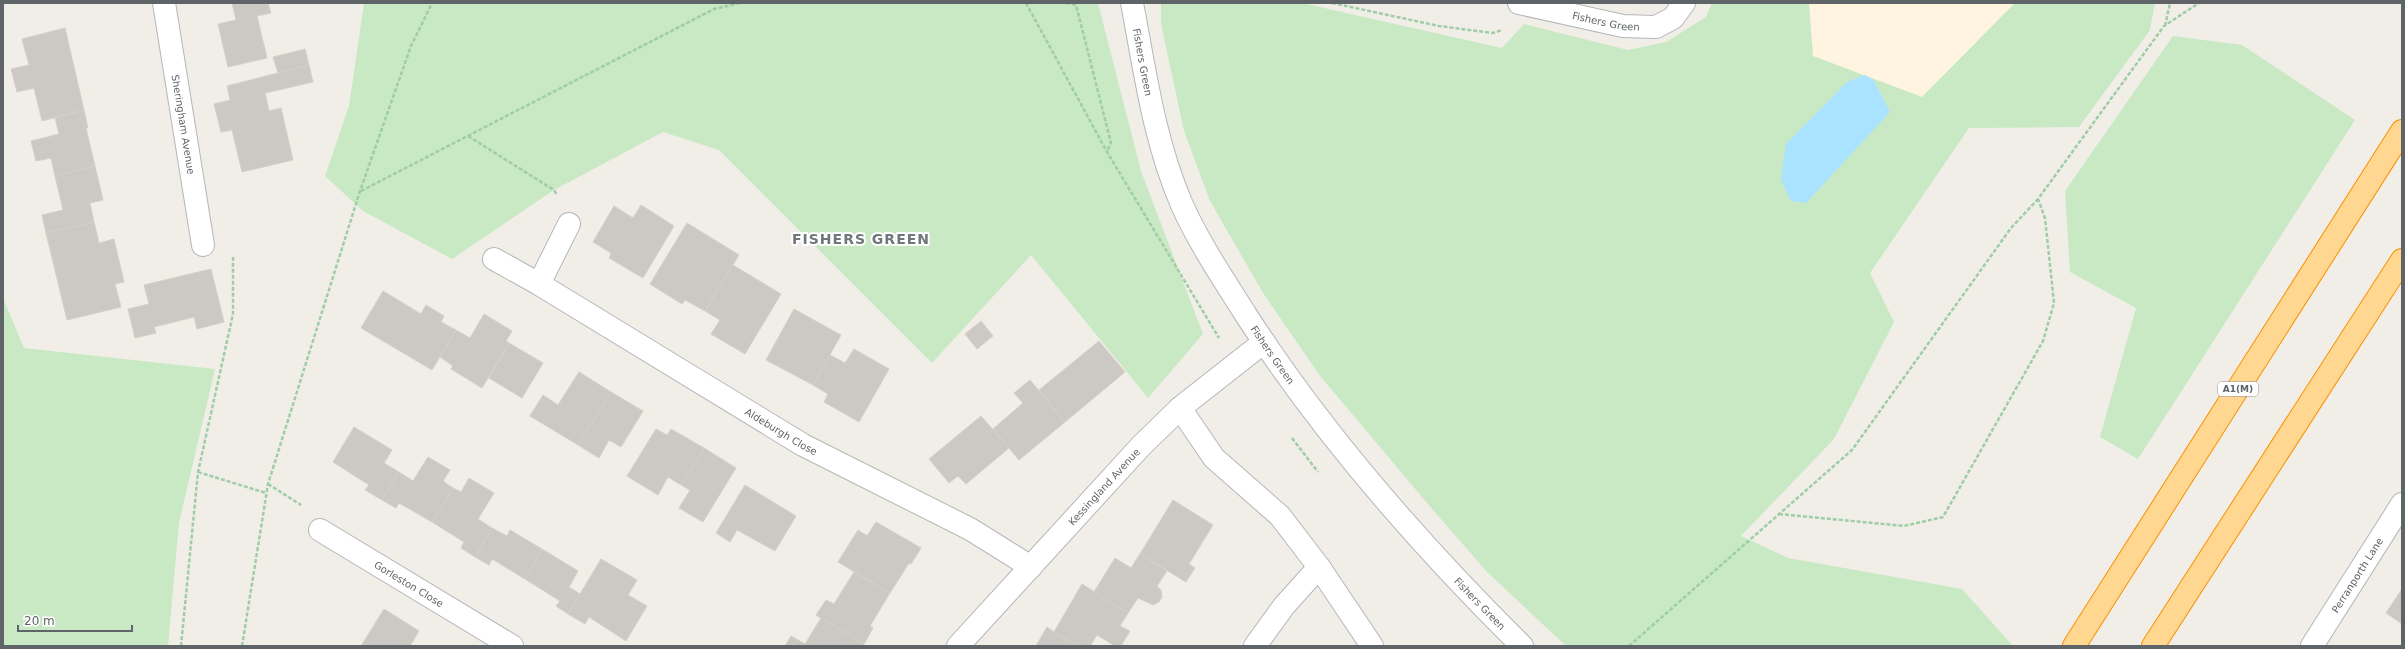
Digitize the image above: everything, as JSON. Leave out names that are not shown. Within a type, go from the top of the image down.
[{"type":"highway","name":"A1(M)","points":[[2074,646],[2402,131]]},
{"type":"highway","points":[[2153,646],[2402,260]]},
{"type":"street","name":"Sheringham Avenue","points":[[164,3],[203,245]]},
{"type":"street","name":"Fishers Green","points":[[1132,3],[1156,127],[1182,204],[1222,277],[1264,342],[1334,440],[1388,504],[1522,646]]},
{"type":"street","name":"Fishers Green","points":[[1519,3],[1623,26],[1656,28],[1672,18],[1684,3]]},
{"type":"street","points":[[539,284],[570,224]]},
{"type":"street","name":"Aldeburgh Close","points":[[494,259],[539,284],[803,445],[970,529],[1031,567]]},
{"type":"street","name":"Kessingland Avenue","points":[[958,646],[1141,446],[1180,408],[1264,342]]},
{"type":"street","points":[[1180,408],[1214,458],[1280,516],[1319,566],[1372,646]]},
{"type":"street","name":"Perranporth Lane","points":[[2312,646],[2402,504]]},
{"type":"street","name":"Gorleston Close","points":[[320,530],[501,643]]},
{"type":"street","points":[[1255,646],[1284,606],[1319,566]]},
{"type":"path","points":[[242,646],[268,484],[360,191],[411,46],[432,3]]},
{"type":"path","points":[[360,191],[714,9],[740,3]]},
{"type":"path","points":[[1066,3],[1076,5],[1111,143],[1107,152]]},
{"type":"path","points":[[1332,3],[1439,26],[1493,33],[1505,29]]},
{"type":"path","points":[[2164,26],[2170,3]]},
{"type":"path","points":[[1629,646],[1852,450],[2011,228],[2038,199],[2164,26],[2199,3]]},
{"type":"path","points":[[468,136],[554,190],[570,224]]},
{"type":"path","points":[[1779,514],[1904,526],[1943,517],[2043,341],[2054,303],[2045,218],[2038,199]]},
{"type":"path","points":[[181,646],[198,472],[233,314],[233,256],[203,245]]},
{"type":"path","points":[[198,472],[266,493]]},
{"type":"path","points":[[268,484],[290,499]]},
{"type":"shaded area","points":[[1809,3],[2015,3],[1922,97],[1813,56]]},
{"type":"green space","points":[[364,3],[1098,3],[1141,171],[1203,334],[1148,398],[1031,255],[932,363],[719,150],[663,132],[554,190],[452,259],[363,211],[325,176],[349,106]]},
{"type":"green space","points":[[1161,3],[1302,3],[1502,48],[1524,24],[1628,50],[1666,42],[1706,17],[1712,3],[1809,3],[1813,56],[1922,97],[2015,3],[2155,3],[2150,30],[2079,127],[1969,128],[1870,273],[1894,322],[1834,439],[1741,536],[1788,558],[1962,589],[2013,646],[1566,646],[1487,572],[1433,510],[1320,376],[1263,293],[1210,201],[1184,131],[1161,24]]},
{"type":"green space","points":[[2173,36],[2242,45],[2355,120],[2138,459],[2100,437],[2136,308],[2070,272],[2065,191]]},
{"type":"green space","points":[[3,298],[24,348],[215,369],[179,523],[168,646],[3,646]]},
{"type":"water","points":[[1865,75],[1874,81],[1890,112],[1806,203],[1791,201],[1781,179],[1786,144],[1847,82]]},
{"type":"building","points":[[232,3],[268,3],[271,13],[257,16],[267,58],[228,67],[218,24],[236,20]]},
{"type":"building","points":[[65,28],[84,110],[42,121],[34,88],[17,92],[11,69],[29,65],[22,39]]},
{"type":"building","points":[[305,49],[309,65],[278,73],[273,57]]},
{"type":"building","points":[[309,65],[313,82],[265,93],[269,111],[281,108],[293,160],[242,172],[232,130],[221,132],[214,104],[230,100],[227,86]]},
{"type":"building","points":[[84,110],[88,128],[86,128],[95,166],[55,176],[51,158],[36,161],[31,141],[59,134],[55,118]]},
{"type":"building","points":[[95,166],[103,200],[90,203],[94,222],[46,233],[42,215],[63,210],[55,176]]},
{"type":"building","points":[[641,205],[674,226],[643,278],[609,258],[611,253],[593,242],[614,206],[633,218]]},
{"type":"building","points":[[94,222],[99,243],[114,239],[124,282],[115,284],[121,307],[67,320],[46,233]]},
{"type":"building","points":[[687,223],[739,255],[705,311],[685,300],[682,304],[650,284]]},
{"type":"building","points":[[733,265],[781,294],[745,354],[711,334],[720,320],[705,311]]},
{"type":"building","points":[[211,269],[224,322],[197,329],[194,317],[154,327],[156,333],[135,338],[128,309],[149,304],[144,285]]},
{"type":"building","points":[[383,291],[421,314],[426,305],[444,316],[441,322],[456,330],[432,370],[361,328]]},
{"type":"building","points":[[794,309],[841,335],[813,385],[766,360]]},
{"type":"building","points":[[484,314],[512,331],[506,341],[509,343],[482,388],[451,369],[453,366],[440,357],[456,330],[470,338]]},
{"type":"building","points":[[981,321],[993,336],[977,349],[965,334]]},
{"type":"building","points":[[1099,341],[1125,372],[1065,422],[1039,390]]},
{"type":"building","points":[[509,343],[543,363],[522,398],[489,378]]},
{"type":"building","points":[[854,349],[889,369],[859,422],[824,402],[828,394],[813,385],[830,355],[845,363]]},
{"type":"building","points":[[579,372],[611,392],[578,445],[530,416],[543,395],[558,405]]},
{"type":"building","points":[[1030,380],[1065,422],[1019,460],[993,429],[1023,403],[1014,393]]},
{"type":"building","points":[[611,392],[643,411],[621,447],[609,440],[599,458],[578,445]]},
{"type":"building","points":[[981,416],[1009,448],[966,484],[958,476],[949,483],[929,459]]},
{"type":"building","points":[[354,427],[392,450],[384,463],[399,472],[382,500],[365,490],[369,485],[333,462]]},
{"type":"building","points":[[656,429],[667,435],[671,429],[704,448],[681,485],[668,477],[658,495],[627,476]]},
{"type":"building","points":[[704,448],[736,468],[703,522],[679,508],[690,490],[681,485]]},
{"type":"building","points":[[428,457],[450,470],[443,481],[453,488],[432,522],[399,503],[396,508],[382,500],[399,472],[413,481]]},
{"type":"building","points":[[469,478],[494,493],[478,519],[492,528],[475,557],[461,548],[464,542],[432,522],[453,488],[461,492]]},
{"type":"building","points":[[745,485],[796,516],[775,551],[737,530],[730,542],[716,533]]},
{"type":"building","points":[[1173,500],[1213,525],[1189,564],[1195,568],[1186,582],[1140,554]]},
{"type":"building","points":[[876,522],[921,548],[911,564],[909,563],[890,593],[838,562],[858,530],[867,536]]},
{"type":"building","points":[[492,528],[507,536],[510,530],[542,549],[525,579],[492,559],[489,565],[475,557]]},
{"type":"building","points":[[542,549],[578,571],[569,587],[580,594],[568,614],[556,606],[560,601],[525,579]]},
{"type":"building","points":[[1140,554],[1167,571],[1157,586],[1161,590],[1162,597],[1159,602],[1153,605],[1138,598],[1128,613],[1094,592],[1115,558],[1131,568]]},
{"type":"building","points":[[601,559],[637,580],[628,595],[647,606],[626,641],[589,617],[585,624],[568,614]]},
{"type":"building","points":[[854,572],[890,593],[870,626],[873,628],[864,644],[816,615],[826,600],[834,604]]},
{"type":"building","points":[[1082,584],[1128,613],[1120,626],[1130,631],[1121,646],[1115,646],[1097,635],[1090,646],[1078,646],[1054,632]]},
{"type":"building","points":[[2402,589],[2402,624],[2386,613]]},
{"type":"building","points":[[384,609],[419,631],[410,646],[361,646]]},
{"type":"building","points":[[821,618],[864,644],[862,646],[785,646],[791,636],[805,644]]},
{"type":"building","points":[[1047,627],[1054,632],[1078,646],[1036,646]]},
{"type":"district","name":"FISHERS GREEN","points":[[861,239]]}]
